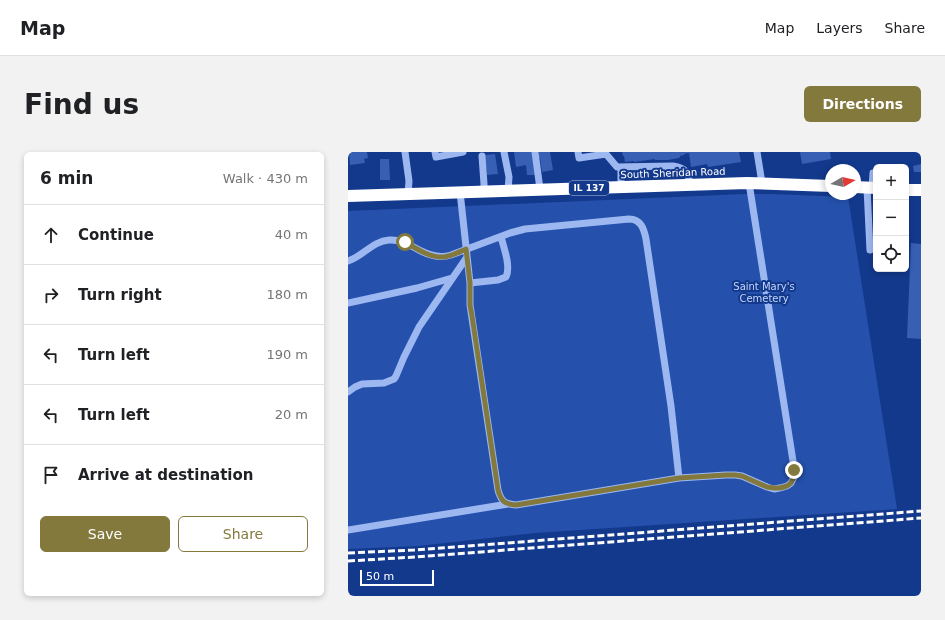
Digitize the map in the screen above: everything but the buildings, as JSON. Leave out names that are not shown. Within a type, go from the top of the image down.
[{"type":"highway","name":"South Sheridan Road","points":[[348,196],[690,184],[762,183],[825,186]]},
{"type":"highway","points":[[909,190],[921,190]]},
{"type":"street","points":[[405,152],[409,181],[408,194]]},
{"type":"street","points":[[435,152],[436,157],[463,152]]},
{"type":"street","points":[[504,152],[508,177],[508,191]]},
{"type":"street","points":[[536,152],[540,190]]},
{"type":"street","points":[[578,152],[579,158],[606,154],[618,167],[680,167],[689,175],[690,184]]},
{"type":"street","points":[[757,152],[762,183]]},
{"type":"street","points":[[482,156],[484,191]]},
{"type":"street","points":[[621,167],[621,187]]},
{"type":"street","points":[[870,250],[868,188],[873,173]]},
{"type":"street","points":[[348,530],[508,504],[516,505],[679,478],[735,475],[742,476],[761,485],[774,488],[787,486],[791,483],[794,477],[794,461],[749,183]]},
{"type":"street","points":[[460,192],[470,283],[470,305],[498,490],[502,500],[508,504]]},
{"type":"street","points":[[348,262],[361,255],[378,242],[390,240],[405,242],[421,252],[444,257],[466,253],[510,233],[525,229],[629,219],[638,221],[644,230],[646,239],[671,406],[679,478]]},
{"type":"street","points":[[470,283],[506,278],[508,271],[501,237]]},
{"type":"street","points":[[348,392],[362,384],[384,383],[394,379],[419,327],[453,278],[466,253]]},
{"type":"street","points":[[348,303],[417,288],[453,278]]},
{"type":"green space","name":"Saint Mary's Cemetery","points":[[744,194],[825,196],[825,200],[848,200],[897,509],[535,533],[418,546],[348,549],[348,211]]},
{"type":"railway","points":[[348,553],[414,550],[921,511]]},
{"type":"railway","points":[[348,561],[921,518]]},
{"type":"route","points":[[405,242],[421,252],[444,257],[466,249],[470,283],[470,305],[498,490],[502,500],[508,504],[516,505],[679,478],[726,475],[742,476],[767,487],[780,488],[791,483],[794,477],[794,470]]}]
